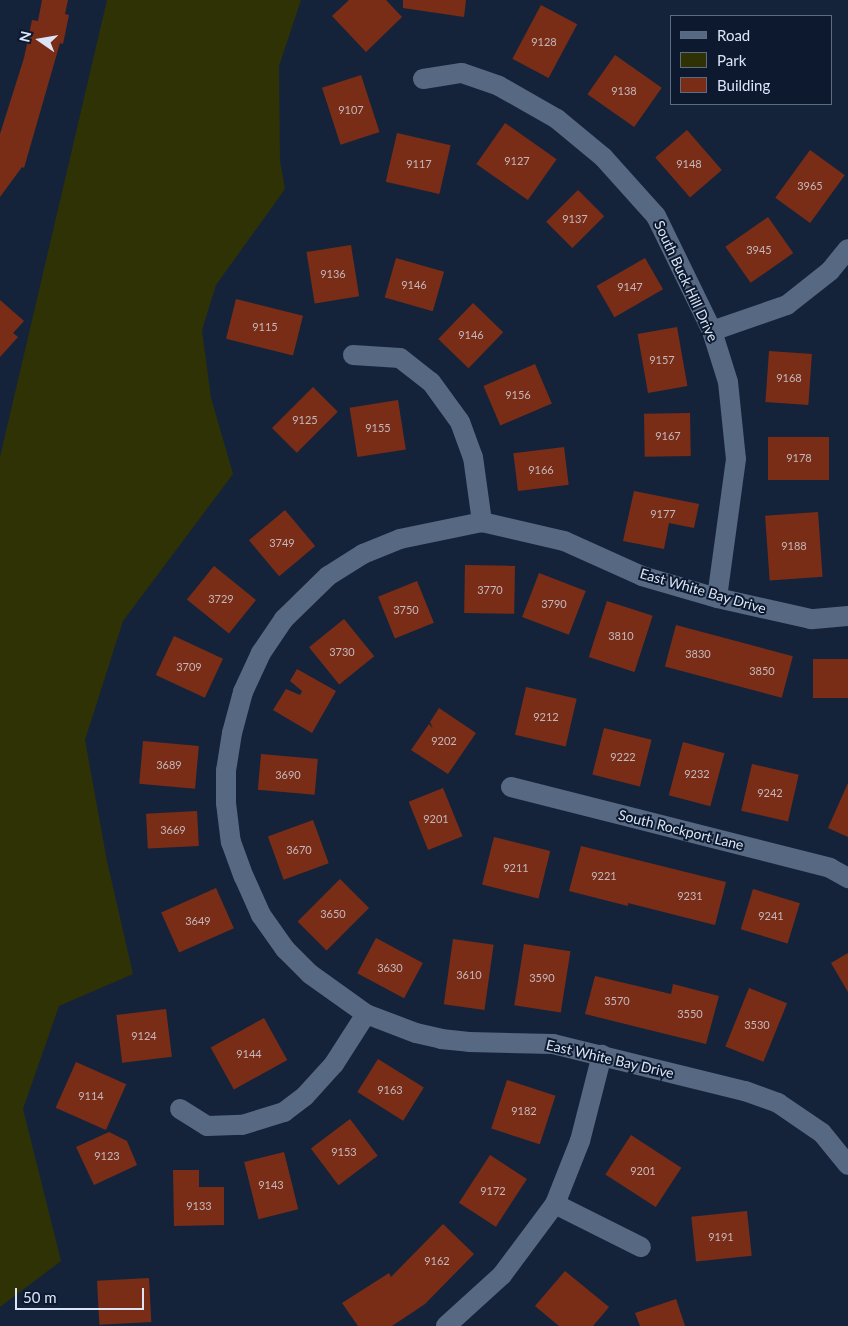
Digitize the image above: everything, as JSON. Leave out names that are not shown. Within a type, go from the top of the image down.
[{"type":"street","name":"South Buck Hill Drive","points":[[423,79],[462,73],[499,86],[557,119],[603,157],[656,216],[712,332],[728,382],[736,459],[717,598]]},
{"type":"street","points":[[712,332],[787,305],[830,271],[848,249]]},
{"type":"street","points":[[353,355],[400,358],[431,382],[460,422],[474,457],[482,522]]},
{"type":"street","name":"East White Bay Drive","points":[[848,616],[811,619],[717,598],[642,576],[564,541],[482,522],[400,540],[363,554],[328,576],[284,619],[261,652],[243,692],[232,733],[226,787],[231,842],[261,915],[285,949],[310,974],[366,1014],[416,1033],[440,1039],[468,1042],[552,1044],[745,1091],[778,1103],[822,1133],[848,1165]]},
{"type":"street","name":"South Rockport Lane","points":[[511,787],[830,868],[848,878]]},
{"type":"street","points":[[180,1109],[207,1126],[242,1125],[284,1112],[305,1096],[334,1064],[366,1014]]},
{"type":"street","points":[[446,1326],[502,1275],[555,1204],[580,1141],[602,1055]]},
{"type":"street","points":[[555,1204],[641,1247]]},
{"type":"green space","points":[[107,0],[301,0],[279,66],[280,161],[285,189],[216,285],[202,330],[211,398],[233,474],[123,621],[85,740],[107,861],[133,974],[59,1006],[23,1109],[61,1261],[0,1307],[0,457]]},
{"type":"building","points":[[42,0],[68,0],[65,14],[69,15],[63,44],[60,43],[24,168],[22,167],[0,197],[0,134],[24,58],[32,20],[38,21]]},
{"type":"building","points":[[349,0],[386,0],[402,17],[366,52],[332,16]]},
{"type":"building","points":[[403,0],[466,0],[464,17],[403,8]]},
{"type":"building","points":[[541,5],[577,24],[549,78],[512,59]]},
{"type":"building","points":[[615,55],[662,88],[634,127],[587,94]]},
{"type":"building","points":[[361,75],[380,132],[341,145],[322,88]]},
{"type":"building","points":[[505,123],[557,159],[528,200],[476,164]]},
{"type":"building","points":[[687,130],[722,170],[690,198],[655,158]]},
{"type":"building","points":[[397,133],[451,145],[439,194],[386,182]]},
{"type":"building","points":[[810,150],[845,175],[810,223],[775,198]]},
{"type":"building","points":[[578,190],[604,216],[572,248],[546,222]]},
{"type":"building","points":[[768,217],[793,253],[751,283],[725,247]]},
{"type":"building","points":[[351,245],[359,296],[315,303],[307,252]]},
{"type":"building","points":[[396,258],[444,272],[433,311],[385,297]]},
{"type":"building","points":[[645,258],[663,289],[615,317],[597,286]]},
{"type":"building","points":[[236,299],[303,316],[293,355],[226,339]]},
{"type":"building","points":[[0,300],[24,321],[13,333],[18,337],[0,357]]},
{"type":"building","points":[[473,303],[503,332],[468,368],[438,339]]},
{"type":"building","points":[[677,327],[687,386],[648,393],[638,334]]},
{"type":"building","points":[[769,351],[812,354],[808,405],[765,402]]},
{"type":"building","points":[[535,364],[552,404],[500,425],[483,386]]},
{"type":"building","points":[[313,387],[338,412],[297,453],[272,428]]},
{"type":"building","points":[[398,400],[406,449],[357,457],[350,408]]},
{"type":"building","points":[[690,413],[691,456],[645,457],[644,414]]},
{"type":"building","points":[[768,437],[829,437],[829,480],[768,480]]},
{"type":"building","points":[[564,447],[569,485],[518,491],[513,453]]},
{"type":"building","points":[[634,491],[699,504],[694,528],[669,523],[664,549],[623,541]]},
{"type":"building","points":[[285,510],[315,546],[279,576],[249,540]]},
{"type":"building","points":[[818,512],[823,577],[770,581],[765,516]]},
{"type":"building","points":[[465,565],[515,566],[514,614],[464,613]]},
{"type":"building","points":[[214,566],[256,600],[229,633],[187,599]]},
{"type":"building","points":[[539,573],[586,591],[569,635],[522,617]]},
{"type":"building","points":[[417,581],[434,623],[395,638],[378,597]]},
{"type":"building","points":[[607,601],[653,616],[634,672],[589,657]]},
{"type":"building","points":[[344,619],[374,656],[339,685],[309,647]]},
{"type":"building","points":[[676,625],[793,656],[782,698],[665,667]]},
{"type":"building","points":[[174,636],[223,659],[205,698],[156,675]]},
{"type":"building","points":[[813,659],[848,659],[848,698],[813,698]]},
{"type":"building","points":[[297,669],[336,691],[312,733],[273,710],[286,689],[300,695],[302,691],[290,681]]},
{"type":"building","points":[[526,687],[577,699],[566,746],[515,735]]},
{"type":"building","points":[[439,708],[476,733],[448,774],[411,750],[429,724],[433,729],[430,722]]},
{"type":"building","points":[[604,728],[652,740],[640,786],[592,775]]},
{"type":"building","points":[[143,741],[199,746],[195,789],[139,784]]},
{"type":"building","points":[[683,742],[725,753],[710,806],[669,795]]},
{"type":"building","points":[[261,754],[318,759],[315,795],[258,790]]},
{"type":"building","points":[[752,764],[799,775],[788,822],[741,811]]},
{"type":"building","points":[[848,783],[848,837],[828,828]]},
{"type":"building","points":[[443,788],[462,836],[428,850],[409,802]]},
{"type":"building","points":[[197,811],[199,846],[148,849],[146,814]]},
{"type":"building","points":[[313,820],[329,863],[284,880],[268,836]]},
{"type":"building","points":[[494,837],[550,851],[538,899],[482,885]]},
{"type":"building","points":[[581,846],[726,882],[715,925],[628,903],[628,906],[569,891]]},
{"type":"building","points":[[340,879],[369,908],[327,950],[298,921]]},
{"type":"building","points":[[216,888],[234,928],[179,953],[161,912]]},
{"type":"building","points":[[753,889],[800,903],[788,943],[741,929]]},
{"type":"building","points":[[376,938],[423,963],[404,998],[357,973]]},
{"type":"building","points":[[453,939],[494,945],[484,1010],[444,1004]]},
{"type":"building","points":[[524,944],[570,951],[561,1013],[514,1005]]},
{"type":"building","points":[[848,953],[848,992],[831,963]]},
{"type":"building","points":[[595,976],[671,994],[673,984],[719,996],[706,1044],[585,1014]]},
{"type":"building","points":[[749,988],[787,1003],[763,1062],[725,1046]]},
{"type":"building","points":[[166,1009],[172,1057],[122,1063],[116,1015]]},
{"type":"building","points":[[264,1018],[287,1060],[234,1090],[211,1048]]},
{"type":"building","points":[[378,1059],[424,1088],[403,1121],[357,1092]]},
{"type":"building","points":[[76,1062],[126,1084],[106,1130],[56,1108]]},
{"type":"building","points":[[507,1080],[556,1096],[540,1144],[491,1129]]},
{"type":"building","points":[[350,1119],[378,1156],[339,1185],[311,1148]]},
{"type":"building","points":[[109,1132],[127,1141],[137,1165],[94,1185],[76,1147]]},
{"type":"building","points":[[631,1135],[681,1168],[656,1207],[605,1174]]},
{"type":"building","points":[[284,1152],[298,1209],[258,1219],[244,1162]]},
{"type":"building","points":[[490,1155],[527,1179],[496,1227],[459,1203]]},
{"type":"building","points":[[173,1170],[199,1170],[199,1187],[224,1187],[224,1225],[174,1226]]},
{"type":"building","points":[[747,1211],[752,1256],[696,1262],[691,1217]]},
{"type":"building","points":[[443,1224],[474,1254],[425,1304],[392,1326],[358,1326],[342,1303],[389,1273],[391,1277]]},
{"type":"building","points":[[565,1271],[609,1307],[593,1326],[559,1326],[535,1306]]},
{"type":"building","points":[[149,1278],[151,1322],[99,1325],[97,1281]]},
{"type":"building","points":[[676,1299],[685,1326],[640,1326],[635,1313]]}]
